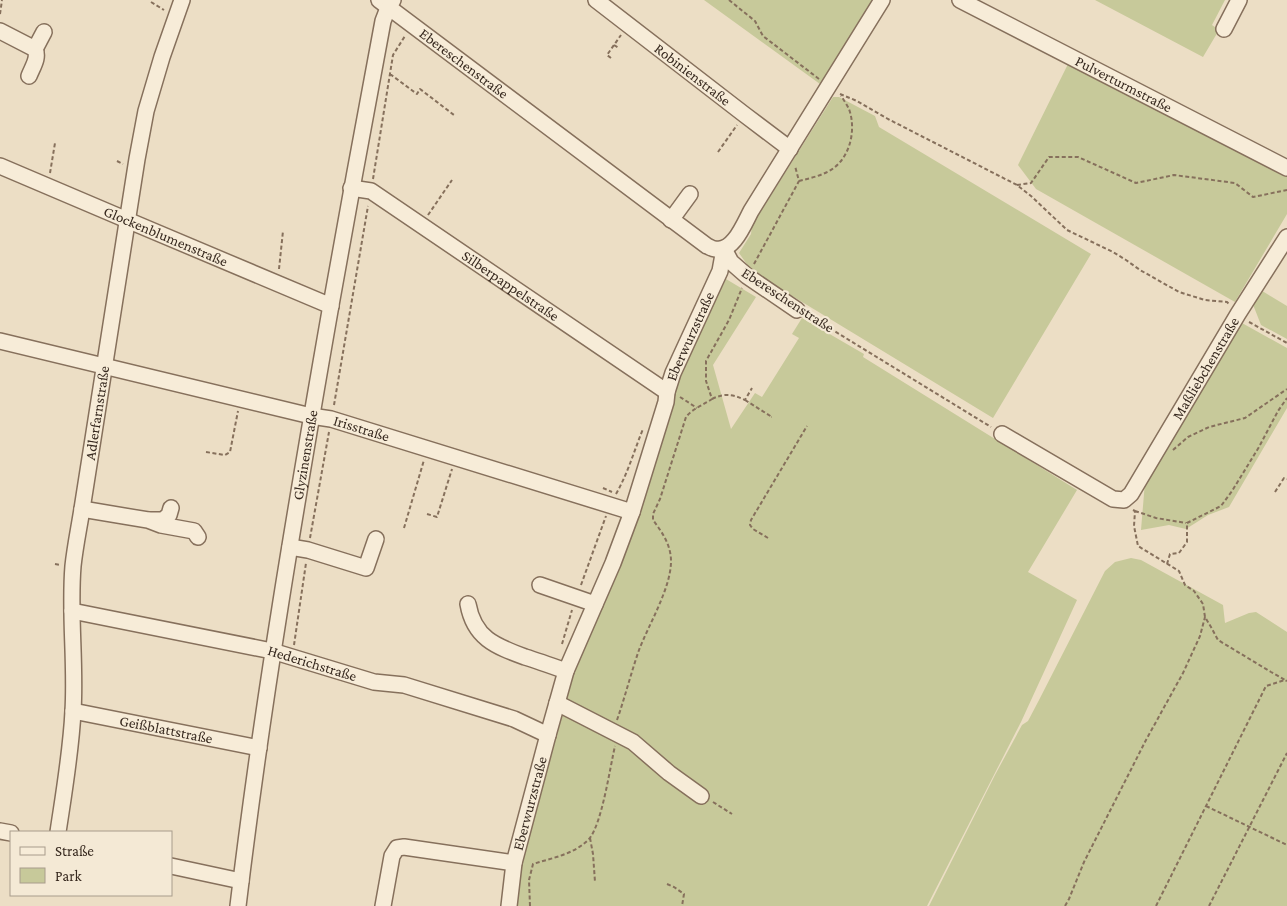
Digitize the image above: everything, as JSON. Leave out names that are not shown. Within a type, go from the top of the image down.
[{"type":"street","name":"Adlerfarnstraße","points":[[58,831],[73,711],[73,566],[146,111],[182,0]]},
{"type":"street","name":"Robinienstraße","points":[[596,0],[790,149]]},
{"type":"street","name":"Eberwurzstraße","points":[[510,906],[514,863],[566,671],[613,563],[632,512],[673,373],[720,271],[724,249],[731,245],[737,236],[882,0]]},
{"type":"street","name":"Pulverturmstraße","points":[[960,0],[1287,168]]},
{"type":"street","points":[[1224,29],[1240,0]]},
{"type":"street","name":"Ebereschenstraße","points":[[387,2],[412,25],[707,246],[716,250],[724,249],[731,262],[747,276],[796,310]]},
{"type":"street","name":"Glyzinenstraße","points":[[238,906],[272,652],[351,188],[387,2]]},
{"type":"street","points":[[0,31],[35,48]]},
{"type":"street","points":[[29,76],[37,59],[35,48],[44,32]]},
{"type":"street","name":"Glockenblumenstraße","points":[[0,166],[331,306]]},
{"type":"street","name":"Silberpappelstraße","points":[[351,188],[371,191],[667,392]]},
{"type":"street","points":[[672,220],[690,194]]},
{"type":"street","name":"Maßliebchenstraße","points":[[1124,500],[1130,494],[1238,314],[1287,237]]},
{"type":"street","name":"Irisstraße","points":[[0,341],[311,416],[331,419],[632,512]]},
{"type":"street","points":[[1002,434],[1113,499],[1124,500]]},
{"type":"street","points":[[82,509],[148,520],[163,520],[169,515],[171,508]]},
{"type":"street","points":[[148,520],[161,526],[197,533],[198,537]]},
{"type":"street","points":[[290,547],[308,550],[366,568],[376,539]]},
{"type":"street","points":[[540,586],[595,604]]},
{"type":"street","points":[[468,604],[470,617],[476,627],[494,645],[566,671]]},
{"type":"street","name":"Hederichstraße","points":[[72,611],[272,652],[374,682],[404,685],[514,719],[548,735]]},
{"type":"street","points":[[557,703],[633,742],[669,773],[701,796]]},
{"type":"street","name":"Geißblattstraße","points":[[73,711],[259,748]]},
{"type":"street","points":[[383,906],[392,856],[397,848],[404,847],[514,863]]},
{"type":"street","points":[[172,866],[241,880]]},
{"type":"path","points":[[0,14],[2,0]]},
{"type":"path","points":[[729,0],[755,21],[763,36],[829,86]]},
{"type":"path","points":[[331,419],[393,55],[412,25]]},
{"type":"path","points":[[611,58],[607,55],[629,25]]},
{"type":"path","points":[[614,45],[619,48]]},
{"type":"path","points":[[390,74],[417,94],[420,90],[454,115]]},
{"type":"path","points":[[799,181],[822,175],[836,166],[845,154],[850,143],[853,127],[849,109],[840,95],[857,101],[1016,185],[1031,196],[1067,230],[1113,252],[1179,292],[1205,300],[1227,302],[1238,314],[1257,328],[1287,343]]},
{"type":"path","points":[[718,152],[745,115]]},
{"type":"path","points":[[48,187],[55,144]]},
{"type":"path","points":[[712,400],[706,381],[706,361],[729,320],[747,276],[799,181],[790,149]]},
{"type":"path","points":[[1016,185],[1031,183],[1049,157],[1078,156],[1136,183],[1174,175],[1234,183],[1253,197],[1287,190]]},
{"type":"path","points":[[421,225],[452,180]]},
{"type":"path","points":[[277,283],[283,231]]},
{"type":"path","name":"Ebereschenstraße","points":[[796,310],[831,329],[1002,434]]},
{"type":"path","points":[[745,400],[752,388]]},
{"type":"path","points":[[1169,454],[1188,436],[1209,427],[1245,418],[1287,389]]},
{"type":"path","points":[[667,392],[678,396],[697,408]]},
{"type":"path","points":[[530,906],[529,880],[533,864],[566,854],[580,846],[590,838],[596,827],[616,741],[614,731],[639,651],[670,575],[672,559],[669,547],[653,520],[653,514],[660,499],[686,417],[691,410],[712,400],[726,395],[735,395],[771,418]]},
{"type":"path","points":[[1124,500],[1135,511],[1160,520],[1187,523],[1221,506],[1259,447],[1287,398]]},
{"type":"path","points":[[206,452],[225,455],[230,452],[240,399]]},
{"type":"path","points":[[562,644],[576,598],[610,505],[625,478],[645,423]]},
{"type":"path","points":[[768,538],[753,529],[750,525],[751,520],[807,426]]},
{"type":"path","points":[[404,528],[428,449]]},
{"type":"path","points":[[427,514],[437,517],[456,457]]},
{"type":"path","points":[[1275,492],[1284,478],[1287,479]]},
{"type":"path","points":[[1135,511],[1134,526],[1138,546],[1180,571],[1185,585],[1194,592],[1203,604],[1205,617],[1218,640],[1286,680]]},
{"type":"path","points":[[1168,564],[1170,554],[1179,553],[1187,542],[1187,523]]},
{"type":"path","points":[[1065,906],[1084,862],[1183,672],[1200,636],[1205,617]]},
{"type":"path","points":[[1156,906],[1266,686],[1286,680]]},
{"type":"path","points":[[1208,906],[1287,753]]},
{"type":"path","points":[[701,796],[732,814]]},
{"type":"path","points":[[1206,806],[1287,845]]},
{"type":"path","points":[[590,838],[595,882]]},
{"type":"path","points":[[667,884],[684,894],[682,906]]},
{"type":"green space","points":[[704,0],[872,0],[820,84]]},
{"type":"green space","points":[[1095,0],[1225,0],[1212,25],[1219,30],[1203,57]]},
{"type":"green space","points":[[1068,64],[1287,174],[1287,214],[1235,302],[1036,189],[1018,165]]},
{"type":"green space","points":[[833,97],[839,97],[875,116],[879,127],[1091,254],[993,418],[751,270],[739,253],[751,234],[752,225]]},
{"type":"green space","points":[[726,279],[756,297],[713,365],[731,429],[755,393],[762,397],[799,338],[792,334],[802,318],[864,354],[863,357],[1077,490],[1028,572],[1077,600],[1021,722],[927,906],[516,906],[524,840],[572,676],[636,517],[681,371]]},
{"type":"green space","points":[[1259,289],[1287,306],[1287,339],[1261,325],[1252,302]]},
{"type":"green space","points":[[1242,323],[1287,348],[1287,408],[1229,507],[1208,515],[1186,529],[1169,525],[1141,530],[1145,482],[1236,326]]},
{"type":"green space","points":[[1131,558],[1141,560],[1223,605],[1225,623],[1256,612],[1287,632],[1287,906],[929,906],[995,775],[1022,725],[1028,721],[1105,571],[1115,562]]}]
